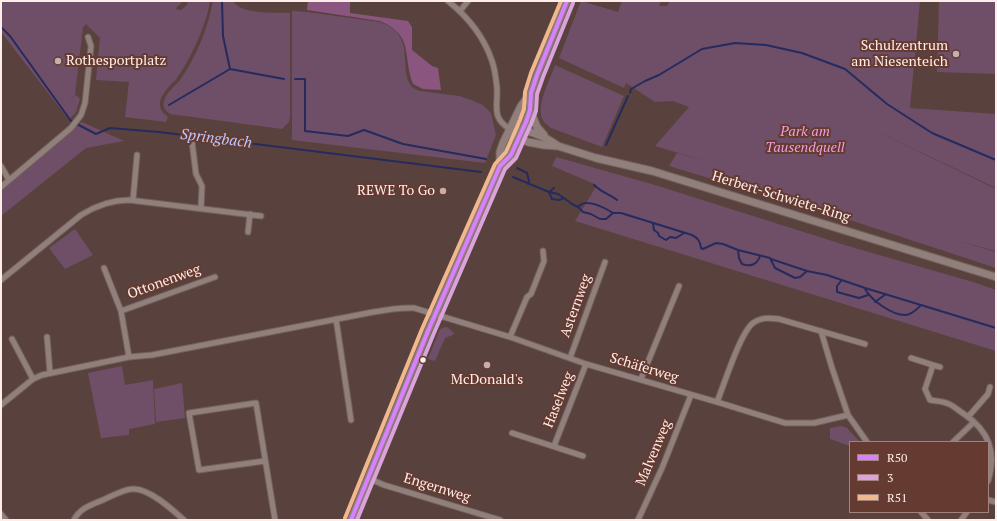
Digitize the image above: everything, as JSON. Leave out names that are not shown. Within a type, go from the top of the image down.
[{"type":"main road","points":[[500,166],[500,152],[521,106],[531,93],[567,1]]},
{"type":"main road","points":[[351,520],[435,315],[500,166],[511,155],[519,138],[530,110],[531,93]]},
{"type":"main road","points":[[530,110],[537,127],[545,137]]},
{"type":"main road","name":"Herbert-Schwiete-Ring","points":[[510,129],[532,132],[545,137],[558,146]]},
{"type":"main road","name":"Herbert-Schwiete-Ring","points":[[510,129],[519,138],[528,142],[558,146],[596,158],[652,172],[996,277]]},
{"type":"street","points":[[448,1],[460,11],[476,30],[490,57],[497,88],[496,112],[503,125],[510,129]]},
{"type":"street","points":[[460,11],[468,1]]},
{"type":"street","points":[[1,187],[73,126],[82,113],[85,103],[91,46],[88,37]]},
{"type":"street","points":[[192,142],[196,174],[202,186],[201,208]]},
{"type":"street","points":[[133,200],[137,155]]},
{"type":"street","points":[[1,166],[9,180]]},
{"type":"street","points":[[1,280],[68,225],[89,210],[112,201],[133,200],[261,216]]},
{"type":"street","points":[[248,232],[250,214]]},
{"type":"street","points":[[510,337],[527,297],[531,294],[544,261],[543,251]]},
{"type":"street","name":"Asternweg","points":[[570,358],[605,262]]},
{"type":"street","points":[[104,268],[121,311],[129,357]]},
{"type":"street","name":"Ottonenweg","points":[[121,311],[215,277]]},
{"type":"street","points":[[641,380],[679,286]]},
{"type":"street","name":"Schäferweg","points":[[1,405],[33,380],[50,372],[129,357],[152,355],[395,308],[414,308],[510,337],[586,364],[717,402],[785,424],[814,424],[848,415]]},
{"type":"street","points":[[717,402],[741,339],[753,323],[769,317],[865,344]]},
{"type":"street","points":[[336,319],[351,420]]},
{"type":"street","points":[[822,331],[832,368],[848,415],[866,441]]},
{"type":"street","points":[[47,337],[50,372]]},
{"type":"street","points":[[12,339],[33,380]]},
{"type":"street","points":[[911,358],[940,367]]},
{"type":"street","name":"Haselweg","points":[[554,446],[586,364]]},
{"type":"street","points":[[933,365],[925,389],[930,400],[949,404],[974,422],[987,436],[994,450],[989,477]]},
{"type":"street","points":[[968,417],[988,394],[990,387]]},
{"type":"street","name":"Malvenweg","points":[[638,520],[662,468],[691,395]]},
{"type":"street","points":[[265,461],[199,470],[187,413],[256,403],[275,520]]},
{"type":"street","points":[[954,441],[974,422]]},
{"type":"street","name":"Haselweg","points":[[512,433],[583,456]]},
{"type":"street","name":"Engernweg","points":[[368,478],[500,520]]},
{"type":"street","points":[[74,520],[84,508],[121,492],[135,488],[144,491],[163,502],[184,520]]},
{"type":"street","points":[[1,514],[6,520]]},
{"type":"green space","points":[[1,1],[183,1],[175,9],[181,10],[187,5],[188,1],[210,1],[202,31],[187,62],[161,98],[161,109],[168,117],[166,122],[125,117],[129,82],[96,80],[100,38],[86,24],[83,27],[75,95],[68,101],[76,95],[80,99],[76,112],[69,120],[1,32]]},
{"type":"green space","points":[[213,1],[233,1],[243,9],[251,11],[290,13],[290,117],[289,122],[282,129],[170,114],[165,109],[164,104],[166,96],[186,71],[201,42]]},
{"type":"green space","name":"Park am Tausendquell","points":[[581,1],[618,12],[622,1],[661,1],[659,6],[667,6],[670,1],[920,1],[910,108],[996,114],[996,188],[855,121],[996,189],[996,251],[958,241],[996,252],[996,268],[856,222],[669,166],[677,153],[718,165],[655,146],[689,107],[673,101],[655,102],[626,83],[624,88],[559,58]]},
{"type":"green space","points":[[939,1],[996,1],[996,74],[937,72]]},
{"type":"green space","points":[[292,11],[380,22],[396,31],[404,47],[406,73],[408,81],[413,88],[420,91],[459,96],[483,105],[491,113],[496,135],[485,163],[292,140]]},
{"type":"green space","points":[[555,65],[624,96],[602,147],[551,128],[544,122],[541,116],[542,102]]},
{"type":"green space","points":[[82,122],[124,141],[86,148],[1,216],[1,191]]},
{"type":"green space","points":[[556,157],[655,185],[848,246],[996,290],[996,351],[575,221],[597,185],[552,166]]},
{"type":"green space","points":[[75,229],[93,255],[65,269],[49,248]]},
{"type":"green space","points":[[445,327],[454,333],[453,335],[445,338],[435,361],[428,359],[440,329]]},
{"type":"green space","points":[[122,366],[125,385],[153,380],[155,424],[129,429],[129,435],[101,438],[88,373]]},
{"type":"green space","points":[[182,383],[185,418],[156,422],[154,389]]},
{"type":"green space","points":[[841,426],[847,428],[859,441],[849,441],[849,446],[830,439],[830,428]]},
{"type":"shaded area","points":[[308,1],[350,1],[350,13],[408,21],[412,27],[412,50],[432,66],[438,68],[441,90],[423,89],[413,84],[403,40],[391,27],[380,21],[307,10]]},
{"type":"waterway","points":[[222,1],[223,36],[230,69]]},
{"type":"waterway","name":"Springbach","points":[[1,27],[10,36],[71,121],[96,134],[110,128],[159,132],[481,172]]},
{"type":"waterway","points":[[630,93],[631,89],[659,75],[702,49],[735,43],[766,45],[802,53],[845,69],[887,104],[932,133],[996,160]]},
{"type":"waterway","points":[[169,105],[230,69],[284,79]]},
{"type":"waterway","points":[[295,79],[305,79],[305,131],[348,136],[364,130],[403,144],[486,159]]},
{"type":"waterway","points":[[606,145],[628,96]]},
{"type":"waterway","points":[[517,168],[527,173],[529,181],[528,184]]},
{"type":"waterway","name":"Springbach","points":[[513,177],[549,192],[552,199],[559,200],[564,198],[583,212],[600,219],[606,219],[613,213],[621,213],[692,235],[696,237],[701,248],[703,249],[716,243],[770,258],[775,268],[795,278],[800,277],[807,271],[827,275],[921,305]]},
{"type":"waterway","points":[[594,185],[617,200]]},
{"type":"waterway","name":"Springbach","points":[[549,192],[554,188]]},
{"type":"waterway","name":"Springbach","points":[[549,192],[558,194],[564,198]]},
{"type":"waterway","name":"Springbach","points":[[578,207],[581,204],[590,203],[600,206],[613,213]]},
{"type":"waterway","name":"Springbach","points":[[653,224],[654,230],[659,236],[666,240],[670,237],[676,238],[684,233]]},
{"type":"waterway","name":"Springbach","points":[[738,250],[739,258],[742,264],[745,265],[755,263],[760,256]]},
{"type":"waterway","name":"Springbach","points":[[771,259],[807,271]]},
{"type":"waterway","points":[[841,281],[837,286],[837,292],[859,298],[868,295]]},
{"type":"waterway","name":"Springbach","points":[[865,289],[872,298],[894,313],[905,315],[910,314],[921,305],[996,328]]},
{"type":"waterway","points":[[875,302],[886,294]]},
{"type":"transit line","name":"R51","points":[[345,518],[422,329],[495,164],[506,152],[520,120],[524,109],[525,92],[531,73],[561,1]]},
{"type":"transit line","name":"R50","points":[[351,520],[428,331],[500,166],[511,155],[526,122],[530,110],[531,93],[537,75],[567,1]]},
{"type":"transit line","name":"3","points":[[357,520],[434,333],[505,169],[516,158],[531,124],[536,111],[537,94],[573,3]]},
{"type":"place","name":"Schulzentrum am Niesenteich","points":[[956,54]]},
{"type":"place","name":"Rothesportplatz","points":[[58,61]]},
{"type":"place","name":"REWE To Go","points":[[443,191]]},
{"type":"place","name":"McDonald's","points":[[487,365]]}]
